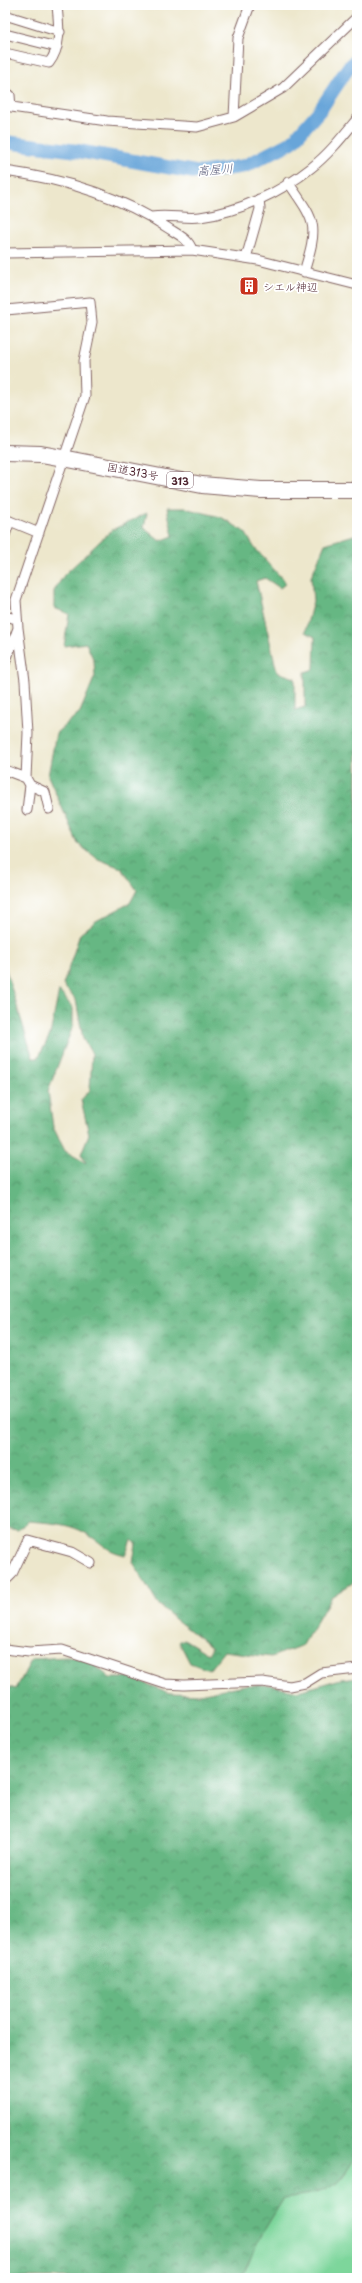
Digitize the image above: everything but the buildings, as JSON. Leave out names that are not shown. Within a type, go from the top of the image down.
[{"type":"highway","name":"国道313号","points":[[5,453],[64,458],[202,485],[261,490],[357,490]]},
{"type":"street","points":[[5,54],[49,63],[54,56],[60,32],[57,6],[55,5]]},
{"type":"street","points":[[234,117],[238,38],[250,5]]},
{"type":"street","points":[[5,15],[60,32]]},
{"type":"street","points":[[5,92],[10,95],[8,106],[107,122],[197,127],[234,117],[283,88],[357,17]]},
{"type":"street","points":[[5,34],[56,47]]},
{"type":"street","points":[[152,217],[161,215],[177,218],[200,217],[222,213],[259,199],[311,168],[334,147],[357,119]]},
{"type":"street","points":[[5,171],[87,188],[152,217],[188,241],[192,250]]},
{"type":"street","points":[[288,182],[310,212],[313,227],[313,244],[304,272]]},
{"type":"street","points":[[246,258],[260,209],[259,199]]},
{"type":"street","points":[[5,253],[192,250],[246,258],[357,285]]},
{"type":"street","points":[[6,310],[90,302],[92,322],[84,361],[84,396],[16,600],[17,624],[25,681],[28,733],[28,810]]},
{"type":"street","points":[[5,535],[8,520],[39,533]]},
{"type":"street","points":[[5,616],[17,624]]},
{"type":"street","points":[[5,663],[17,624]]},
{"type":"street","points":[[5,770],[45,792],[49,809]]},
{"type":"street","points":[[5,1577],[8,1578],[12,1574],[28,1540],[72,1552],[91,1563]]},
{"type":"street","points":[[5,1649],[29,1652],[62,1650],[165,1684],[184,1685],[262,1682],[290,1686],[305,1682],[321,1673],[357,1669]]},
{"type":"green space","points":[[167,508],[184,508],[221,517],[245,532],[254,547],[286,583],[280,588],[265,578],[256,581],[277,672],[295,678],[295,710],[305,707],[305,672],[314,669],[315,637],[305,632],[313,601],[311,577],[325,544],[357,534],[357,1580],[331,1597],[303,1645],[271,1657],[224,1651],[209,1670],[190,1663],[179,1642],[184,1639],[208,1654],[212,1647],[175,1619],[157,1603],[133,1562],[136,1544],[131,1540],[125,1555],[109,1549],[76,1528],[68,1526],[28,1521],[18,1530],[5,1528],[5,967],[33,1058],[38,1058],[50,1035],[59,991],[73,1008],[73,1026],[48,1091],[53,1127],[65,1151],[86,1163],[81,1154],[89,1134],[81,1100],[90,1090],[92,1054],[83,1039],[76,1000],[63,985],[80,934],[96,921],[130,903],[137,890],[121,868],[98,859],[78,844],[48,776],[56,733],[80,712],[95,676],[94,661],[86,643],[64,646],[69,614],[54,608],[54,591],[64,575],[112,530],[147,513],[144,528],[160,541],[173,536]]},
{"type":"green space","points":[[66,1657],[88,1659],[110,1678],[132,1678],[170,1693],[199,1694],[245,1685],[271,1685],[298,1691],[341,1679],[357,1677],[357,2154],[342,2177],[336,2184],[328,2189],[320,2192],[284,2198],[263,2232],[241,2278],[5,2278],[5,1686],[16,1689],[32,1659]]},
{"type":"green space","points":[[357,2137],[357,2278],[216,2278],[280,2195]]},
{"type":"waterway","name":"高屋川","points":[[5,142],[78,151],[200,173],[245,166],[292,142],[320,110],[348,68],[357,60]]},
{"type":"place","name":"シエル神辺","points":[[249,286]]}]
